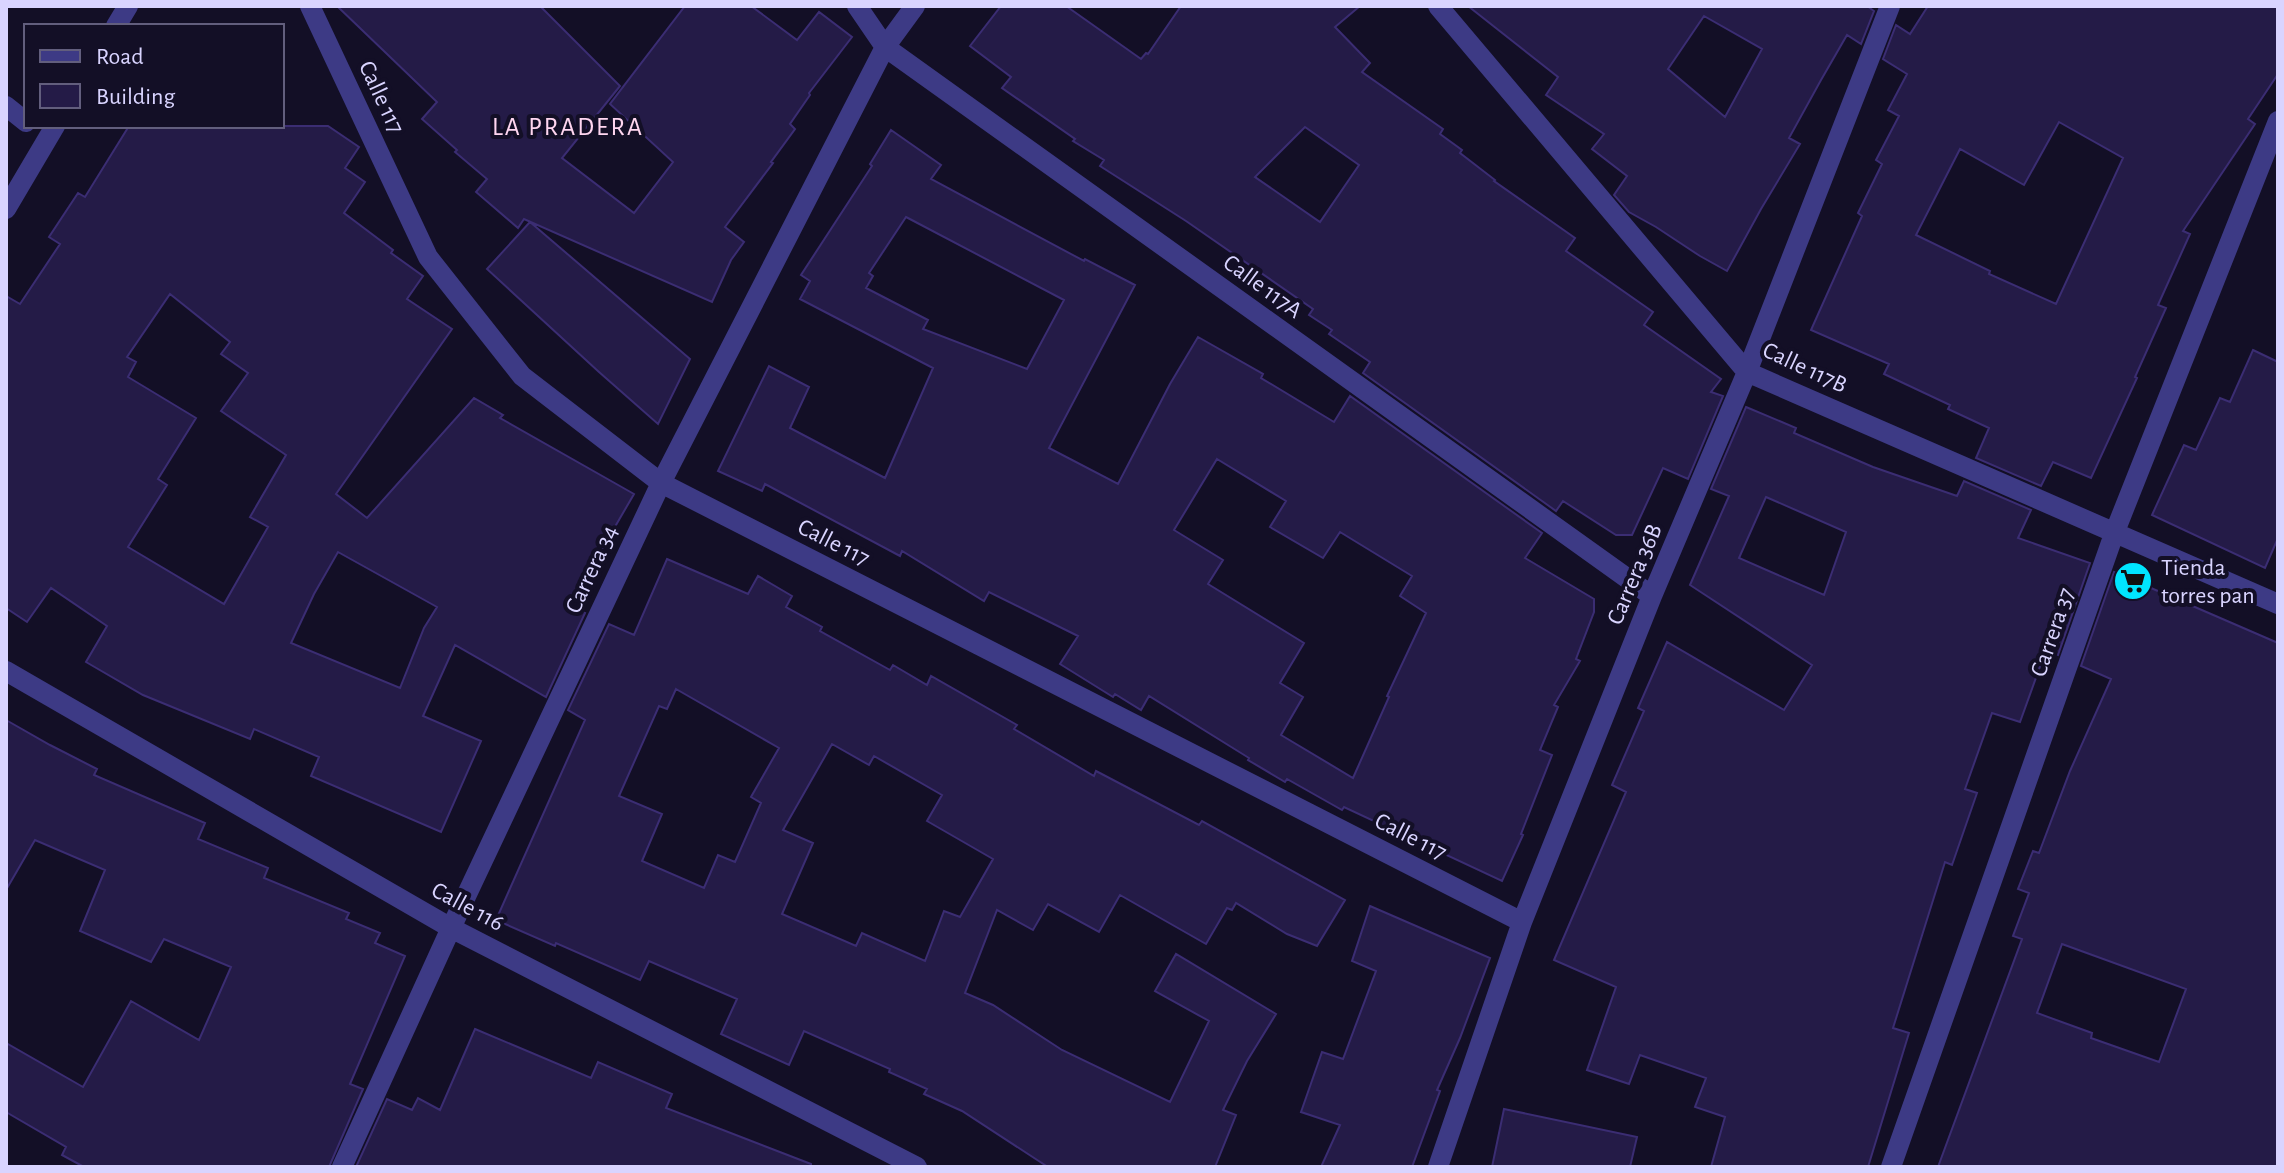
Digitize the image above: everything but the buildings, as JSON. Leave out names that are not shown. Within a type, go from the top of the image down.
[{"type":"street","points":[[117,24],[128,6]]},
{"type":"street","name":"Calle 117","points":[[310,6],[428,257],[522,376],[661,483],[1522,922]]},
{"type":"street","name":"Calle 117A","points":[[857,6],[885,47],[1652,596]]},
{"type":"street","name":"Carrera 34","points":[[342,1167],[661,483],[885,47],[915,6]]},
{"type":"street","name":"Calle 117B","points":[[1438,6],[1747,372],[2278,604]]},
{"type":"street","name":"Carrera 36B","points":[[1438,1167],[1522,922],[1652,596],[1747,372],[1890,6]]},
{"type":"street","points":[[6,106],[24,120]]},
{"type":"street","name":"Carrera 37","points":[[1891,1167],[2114,534],[2278,121]]},
{"type":"street","points":[[6,209],[45,130]]},
{"type":"street","name":"Calle 116","points":[[6,671],[451,928],[917,1167]]},
{"type":"place","name":"Tienda torres pan","points":[[2133,581]]},
{"type":"district","name":"LA PRADERA","points":[[568,126]]}]
